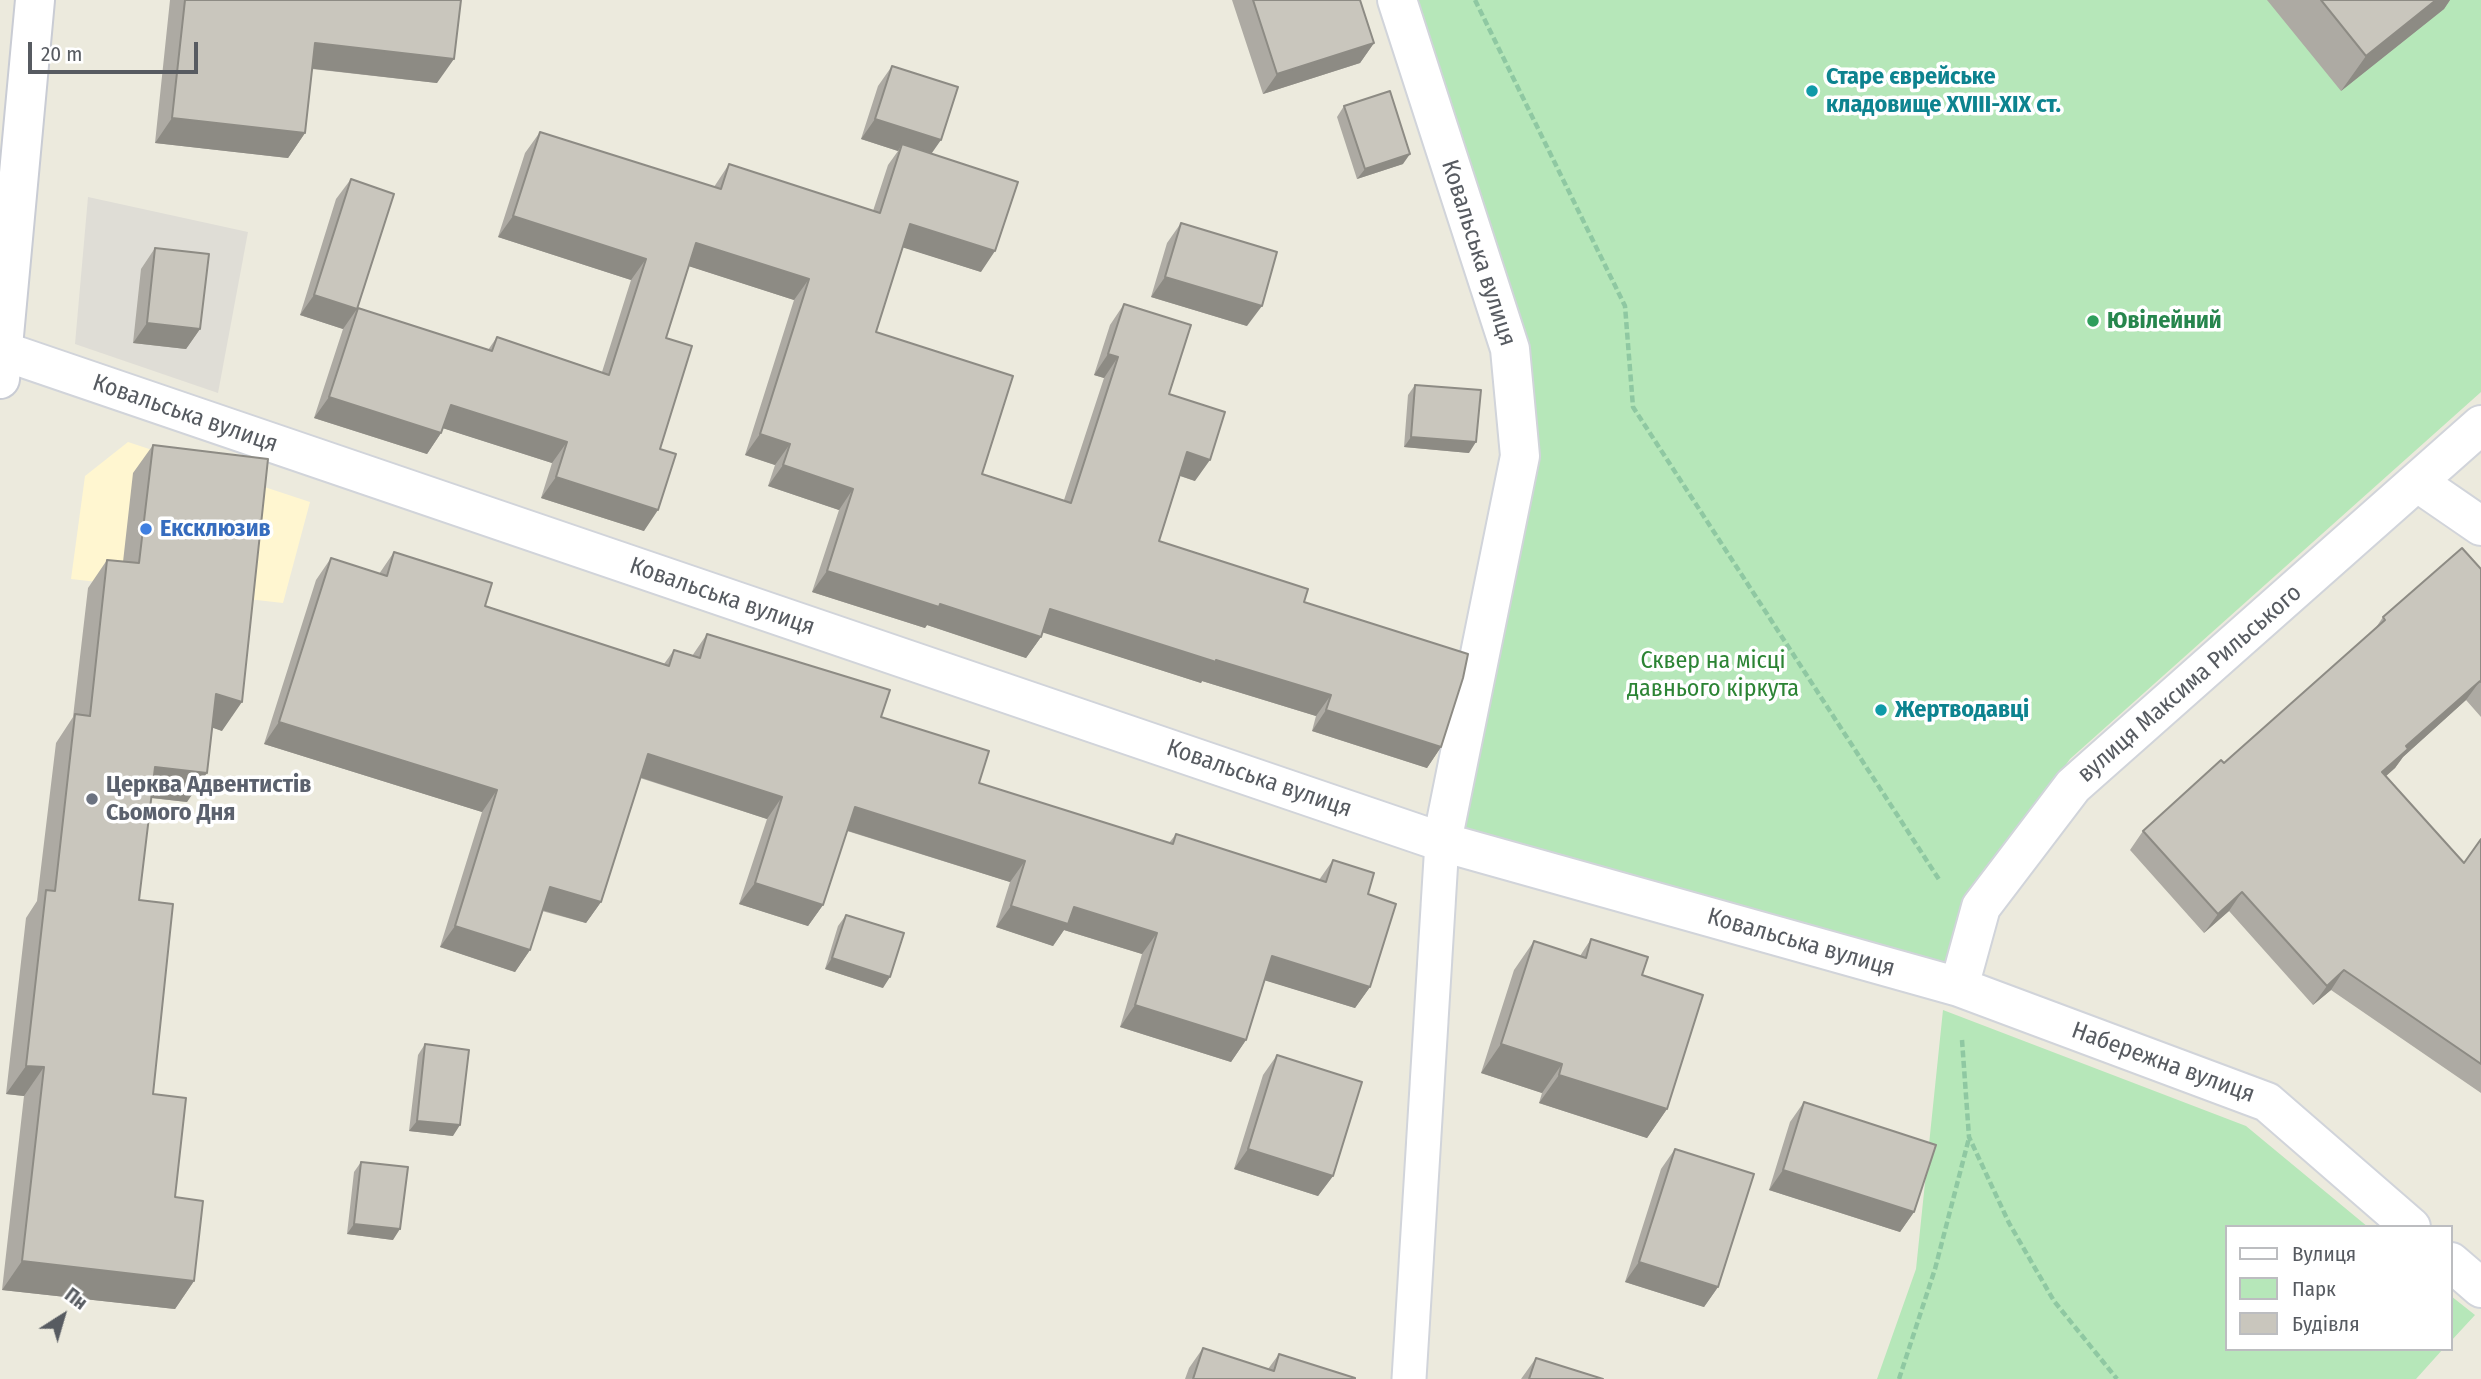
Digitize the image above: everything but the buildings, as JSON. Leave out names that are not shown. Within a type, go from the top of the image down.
[{"type":"street","points":[[1,365],[35,0]]},
{"type":"street","name":"Ковальська вулиця","points":[[1397,0],[1510,349],[1520,456],[1441,842]]},
{"type":"street","name":"Ковальська вулиця","points":[[1,365],[1441,842],[1959,987]]},
{"type":"street","name":"вулиця Максима Рильського","points":[[1959,987],[1981,907],[2073,786],[2481,425]]},
{"type":"street","points":[[2417,482],[2481,526]]},
{"type":"street","name":"Набережна вулиця","points":[[1959,987],[2267,1101],[2409,1225]]},
{"type":"street","points":[[2453,1264],[2481,1288]]},
{"type":"lane","points":[[1409,1379],[1441,842]]},
{"type":"path","points":[[1475,0],[1625,306],[1633,407],[1973,931]]},
{"type":"path","points":[[1899,1379],[1935,1269],[1969,1137],[1959,987]]},
{"type":"path","points":[[1969,1137],[2009,1223],[2054,1301],[2117,1379]]},
{"type":"shaded area","points":[[88,197],[248,232],[218,393],[75,344]]},
{"type":"shaded area","points":[[128,442],[310,502],[283,603],[71,579],[85,476]]},
{"type":"green space","name":"Ювілейний","points":[[1406,0],[2481,0],[2481,392],[2070,759],[1968,902],[1943,969],[1455,830],[1530,457]]},
{"type":"green space","points":[[1943,1010],[2246,1126],[2366,1225],[2226,1225],[2226,1351],[2441,1351],[2416,1379],[1877,1379],[1916,1269]]},
{"type":"green space","points":[[2453,1298],[2475,1315],[2453,1339]]},
{"type":"place","name":"Старе єврейське кладовище XVIII-XIX ст.","points":[[1812,91]]},
{"type":"place","name":"Ювілейний","points":[[2093,321]]},
{"type":"place","name":"Ексклюзив","points":[[146,529]]},
{"type":"place","name":"Жертводавці","points":[[1881,710]]},
{"type":"place","name":"Церква Адвентистів Сьомого Дня","points":[[92,799]]},
{"type":"park label","name":"Сквер на місці давнього кіркута","points":[[1713,675]]}]
